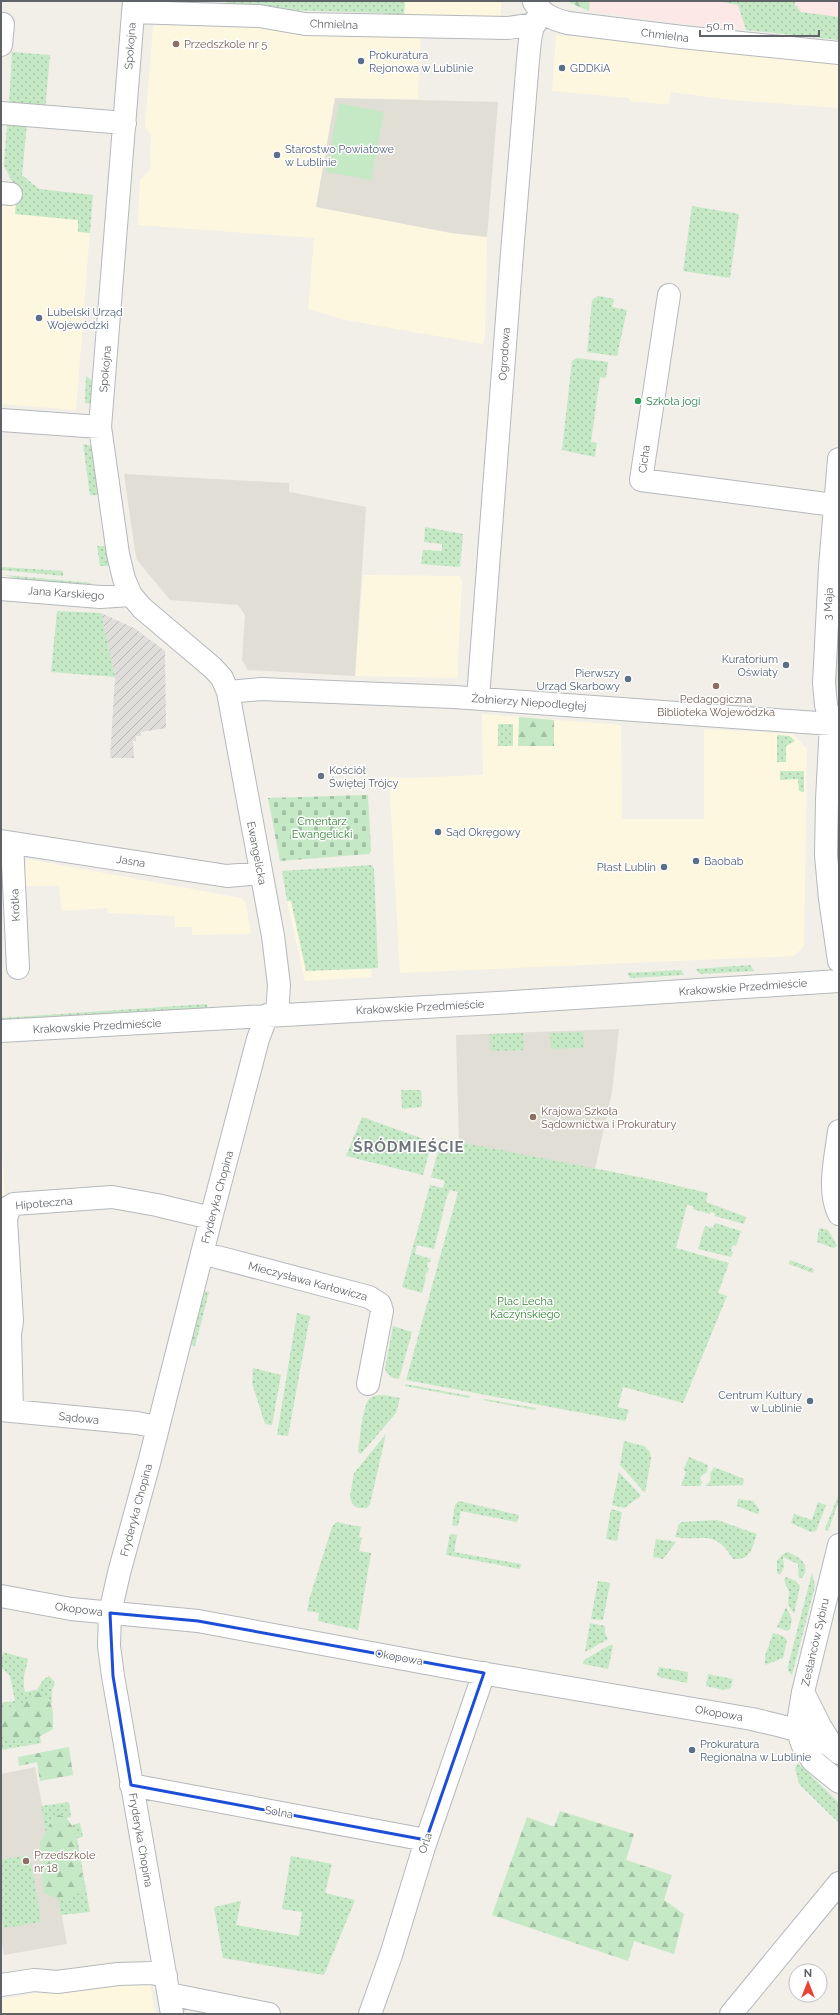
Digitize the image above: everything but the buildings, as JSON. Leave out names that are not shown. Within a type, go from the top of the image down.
[{"type":"street","name":"Chmielna","points":[[133,7],[259,16],[305,24],[508,28],[537,13],[553,20],[568,23],[682,37],[839,53]]},
{"type":"street","name":"Spokojna","points":[[133,7],[100,427],[118,554],[124,579],[131,595],[142,608],[213,668],[222,678],[228,692]]},
{"type":"street","name":"Ogrodowa","points":[[478,698],[528,60],[531,33],[537,13]]},
{"type":"street","points":[[1,45],[3,24]]},
{"type":"street","points":[[1,113],[125,123]]},
{"type":"street","name":"Cicha","points":[[669,295],[641,480],[834,505]]},
{"type":"street","points":[[1,420],[100,427]]},
{"type":"street","name":"3 Maja","points":[[839,459],[834,505],[834,567],[824,683],[826,705],[835,717],[827,800],[826,855],[830,899],[839,961]]},
{"type":"street","name":"Jana Karskiego","points":[[1,589],[100,597],[131,595]]},
{"type":"street","name":"Żołnierzy Niepodległej","points":[[228,692],[261,689],[478,698],[835,717]]},
{"type":"street","name":"Ewangelicka","points":[[228,692],[278,974],[272,1015]]},
{"type":"street","name":"Jasna","points":[[6,842],[227,876],[261,873]]},
{"type":"street","name":"Krótka","points":[[6,842],[18,968]]},
{"type":"street","name":"Krakowskie Przedmieście","points":[[1,1031],[513,1002],[839,981]]},
{"type":"street","name":"Fryderyka Chopina","points":[[169,1995],[113,1676],[109,1646],[110,1613],[258,1040],[272,1015]]},
{"type":"street","points":[[839,1131],[833,1195],[839,1214]]},
{"type":"street","name":"Hipoteczna","points":[[7,1410],[10,1334],[12,1321],[6,1220],[10,1206],[14,1204],[112,1198],[150,1204],[211,1218]]},
{"type":"street","name":"Mieczysława Karłowicza","points":[[202,1253],[369,1297],[380,1304],[382,1311],[368,1384]]},
{"type":"street","name":"Sądowa","points":[[7,1410],[137,1423],[157,1427]]},
{"type":"street","name":"Zesłańców Sybiru","points":[[796,1730],[803,1692],[839,1545]]},
{"type":"street","name":"Okopowa","points":[[1,1596],[71,1610],[198,1621],[484,1674],[699,1710],[796,1730],[836,1750]]},
{"type":"street","name":"Orla","points":[[370,2014],[392,1955],[426,1840],[484,1674]]},
{"type":"street","name":"Zesłańców Sybiru","points":[[803,1692],[820,1726],[836,1750]]},
{"type":"street","points":[[796,1730],[802,1746],[813,1760],[839,1782]]},
{"type":"street","name":"Solna","points":[[131,1785],[426,1840]]},
{"type":"street","points":[[731,2014],[839,1883]]},
{"type":"street","points":[[1,1985],[34,1980],[57,1982],[118,1974],[152,1973],[169,1995],[269,2014]]},
{"type":"highlighted area","points":[[110,1613],[198,1621],[484,1673],[426,1840],[131,1785],[113,1676]]},
{"type":"shaded area","points":[[405,1],[501,1],[501,18],[404,16]]},
{"type":"shaded area","points":[[590,1],[839,1],[839,40],[732,28],[726,30],[589,11]]},
{"type":"shaded area","points":[[160,23],[421,29],[418,99],[335,98],[316,207],[451,233],[487,237],[485,334],[483,344],[345,320],[308,309],[314,238],[138,225],[140,180],[150,170],[151,135],[145,127],[153,27]]},
{"type":"shaded area","points":[[556,35],[839,60],[839,108],[732,100],[671,92],[669,104],[659,104],[629,101],[629,98],[552,91]]},
{"type":"shaded area","points":[[335,98],[498,102],[487,237],[451,233],[316,207]]},
{"type":"shaded area","name":"Lubelski Urząd Wojewódzki","points":[[15,187],[91,217],[76,410],[1,404],[1,206],[14,205]]},
{"type":"shaded area","points":[[124,474],[289,483],[289,492],[366,507],[355,676],[248,670],[242,660],[245,615],[238,605],[170,600],[137,560]]},
{"type":"shaded area","points":[[363,575],[460,576],[462,582],[457,678],[355,676]]},
{"type":"shaded area","points":[[101,613],[134,628],[165,651],[166,728],[141,732],[141,736],[136,736],[136,741],[133,741],[134,758],[110,758],[115,677]]},
{"type":"shaded area","points":[[482,714],[621,725],[622,819],[704,819],[704,729],[793,734],[807,749],[804,946],[794,956],[400,973],[389,777],[405,778],[483,775]]},
{"type":"shaded area","points":[[27,859],[242,898],[246,904],[251,934],[192,935],[192,927],[175,927],[175,916],[108,913],[107,908],[62,911],[59,886],[24,886],[24,871]]},
{"type":"shaded area","points":[[291,900],[306,971],[371,969],[372,977],[305,981],[287,901]]},
{"type":"shaded area","name":"Krajowa Szkoła Sądownictwa i Prokuratury","points":[[619,1029],[612,1092],[595,1169],[459,1142],[456,1035]]},
{"type":"shaded area","points":[[1,1136],[5,1196],[1,1196]]},
{"type":"shaded area","name":"Przedszkole nr 18","points":[[35,1767],[67,1944],[4,1955],[1,1939],[1,1774]]},
{"type":"shaded area","points":[[101,1980],[150,1981],[155,2014],[1,2014],[1,2000]]},
{"type":"green space","points":[[227,1],[405,1],[404,16],[390,16],[383,13],[226,8]]},
{"type":"green space","points":[[566,1],[590,1],[589,11]]},
{"type":"green space","points":[[717,1],[795,1],[795,6],[797,6],[801,12],[839,17],[839,40],[746,30],[738,5]]},
{"type":"green space","points":[[12,52],[50,55],[45,110],[9,106]]},
{"type":"green space","points":[[339,103],[384,112],[371,180],[326,172]]},
{"type":"green space","points":[[9,123],[27,124],[22,175],[39,189],[93,195],[90,233],[78,232],[78,220],[15,214],[17,191],[4,166],[7,125]]},
{"type":"green space","points":[[692,206],[739,214],[730,278],[683,271]]},
{"type":"green space","points":[[598,296],[614,299],[612,307],[627,310],[617,356],[587,352],[592,300]]},
{"type":"green space","points":[[577,358],[608,362],[606,378],[600,377],[591,442],[597,443],[595,457],[562,450],[572,361]]},
{"type":"green space","points":[[86,376],[96,384],[95,404],[85,403]]},
{"type":"green space","points":[[83,444],[92,446],[102,495],[90,495]]},
{"type":"green space","points":[[425,527],[463,534],[460,567],[421,564],[423,550],[442,551],[442,544],[424,542]]},
{"type":"green space","points":[[97,546],[109,546],[112,566],[100,566]]},
{"type":"green space","points":[[2,567],[63,571],[63,576],[2,570]]},
{"type":"green space","points":[[4,575],[91,583],[93,586],[26,581]]},
{"type":"green space","points":[[839,587],[837,693],[835,695]]},
{"type":"green space","points":[[57,611],[101,613],[115,677],[51,672]]},
{"type":"green space","points":[[519,717],[554,720],[554,746],[518,746]]},
{"type":"green space","points":[[498,724],[513,724],[513,746],[498,746]]},
{"type":"green space","points":[[777,735],[790,736],[795,741],[786,746],[786,762],[777,762]]},
{"type":"green space","points":[[780,771],[804,771],[804,792],[799,791],[798,779],[780,780]]},
{"type":"green space","name":"Cmentarz Ewangelicki","points":[[368,795],[371,850],[369,854],[280,861],[268,798]]},
{"type":"green space","points":[[372,865],[374,869],[378,968],[306,971],[291,901],[287,901],[282,871]]},
{"type":"green space","points":[[750,965],[754,971],[700,974],[696,969]]},
{"type":"green space","points":[[681,970],[684,975],[630,978],[627,973]]},
{"type":"green space","points":[[207,1004],[208,1009],[1,1023],[1,1018]]},
{"type":"green space","points":[[583,1032],[584,1048],[551,1049],[550,1033]]},
{"type":"green space","points":[[523,1033],[524,1050],[491,1051],[490,1034]]},
{"type":"green space","points":[[401,1090],[421,1090],[422,1107],[402,1109]]},
{"type":"green space","points":[[362,1117],[432,1142],[423,1175],[346,1156]]},
{"type":"green space","name":"Plac Lecha Kaczyńskiego","points":[[439,1138],[649,1179],[708,1193],[706,1202],[746,1217],[744,1224],[715,1216],[715,1213],[710,1212],[710,1214],[693,1209],[693,1206],[687,1205],[676,1248],[729,1263],[718,1293],[727,1296],[683,1403],[623,1387],[618,1407],[629,1410],[625,1421],[406,1380],[458,1192],[450,1190],[447,1196],[434,1249],[417,1245],[415,1254],[431,1259],[430,1262],[428,1262],[427,1267],[429,1268],[428,1273],[426,1272],[422,1293],[402,1287],[430,1185],[443,1188],[445,1181],[431,1177],[439,1148],[453,1152],[456,1144]]},
{"type":"green space","points":[[715,1223],[741,1231],[736,1246],[733,1245],[731,1257],[698,1249],[705,1226],[713,1228]]},
{"type":"green space","points":[[819,1228],[828,1230],[837,1246],[833,1248],[817,1242]]},
{"type":"green space","points":[[790,1260],[814,1269],[813,1273],[789,1264]]},
{"type":"green space","points":[[205,1291],[209,1292],[195,1346],[191,1345]]},
{"type":"green space","points":[[297,1313],[310,1316],[288,1436],[277,1435]]},
{"type":"green space","points":[[393,1326],[412,1332],[399,1379],[390,1376],[385,1369]]},
{"type":"green space","points":[[253,1368],[281,1375],[272,1425],[265,1424],[252,1383]]},
{"type":"green space","points":[[405,1384],[470,1396],[469,1398],[405,1386]]},
{"type":"green space","points":[[384,1395],[400,1398],[396,1413],[361,1454],[358,1452],[363,1417],[367,1403],[372,1397]]},
{"type":"green space","points":[[485,1399],[536,1408],[535,1410],[483,1400]]},
{"type":"green space","points":[[386,1434],[370,1504],[367,1508],[358,1508],[352,1504],[350,1496],[354,1473]]},
{"type":"green space","points":[[624,1441],[644,1446],[650,1452],[651,1459],[645,1493],[620,1465]]},
{"type":"green space","points":[[689,1457],[708,1465],[707,1472],[700,1477],[702,1483],[700,1486],[681,1486],[686,1472],[683,1470]]},
{"type":"green space","points":[[714,1467],[744,1479],[743,1485],[705,1486],[711,1480],[710,1474]]},
{"type":"green space","points":[[619,1472],[641,1496],[624,1508],[612,1505]]},
{"type":"green space","points":[[839,1494],[839,1501],[828,1531],[825,1528]]},
{"type":"green space","points":[[738,1499],[753,1501],[759,1509],[759,1513],[757,1514],[737,1506]]},
{"type":"green space","points":[[459,1501],[519,1515],[517,1522],[461,1511],[458,1526],[452,1525],[455,1505]]},
{"type":"green space","points":[[818,1502],[826,1505],[816,1531],[811,1532],[791,1523],[794,1514],[812,1520]]},
{"type":"green space","points":[[611,1509],[622,1512],[617,1541],[606,1539]]},
{"type":"green space","points":[[717,1520],[757,1534],[752,1549],[744,1558],[733,1559],[720,1543],[708,1538],[675,1537],[679,1524],[682,1522]]},
{"type":"green space","points":[[336,1522],[361,1527],[359,1537],[362,1538],[359,1551],[371,1553],[358,1630],[318,1621],[319,1613],[307,1611],[309,1600],[332,1527]]},
{"type":"green space","points":[[450,1534],[457,1535],[454,1552],[521,1564],[520,1569],[446,1555]]},
{"type":"green space","points":[[656,1539],[676,1542],[663,1559],[653,1557]]},
{"type":"green space","points":[[787,1552],[799,1558],[805,1565],[805,1573],[802,1578],[799,1578],[798,1564],[783,1557],[784,1567],[780,1575],[777,1573],[777,1561]]},
{"type":"green space","points":[[812,1573],[815,1586],[792,1675],[788,1671],[788,1666]]},
{"type":"green space","points":[[786,1577],[796,1581],[800,1586],[794,1614],[788,1604],[789,1592],[784,1580]]},
{"type":"green space","points":[[598,1581],[610,1583],[603,1620],[591,1619]]},
{"type":"green space","points":[[786,1607],[792,1619],[790,1629],[787,1631],[777,1627]]},
{"type":"green space","points":[[590,1623],[605,1626],[605,1633],[608,1639],[585,1652]]},
{"type":"green space","points":[[773,1633],[783,1636],[787,1640],[783,1658],[765,1665],[765,1656]]},
{"type":"green space","points":[[610,1645],[613,1645],[613,1647],[608,1669],[583,1664],[584,1660]]},
{"type":"green space","points":[[3,1652],[28,1659],[24,1678],[25,1692],[37,1690],[43,1680],[49,1676],[55,1682],[52,1690],[52,1703],[37,1716],[41,1743],[1,1750],[1,1703],[15,1701],[10,1676],[1,1667]]},
{"type":"green space","points":[[659,1667],[688,1672],[687,1683],[659,1677],[657,1675]]},
{"type":"green space","points":[[708,1674],[733,1679],[731,1688],[724,1690],[706,1686]]},
{"type":"green space","points":[[39,1692],[48,1699],[52,1708],[53,1729],[35,1739],[7,1740],[1,1731],[1,1710],[22,1703],[33,1693]]},
{"type":"green space","points":[[69,1747],[73,1775],[40,1781],[37,1762],[19,1766],[18,1757]]},
{"type":"green space","points":[[798,1763],[839,1803],[839,1823],[799,1784],[795,1768]]},
{"type":"green space","points":[[69,1802],[71,1817],[53,1821],[55,1829],[80,1823],[83,1837],[77,1838],[90,1912],[61,1915],[41,1806]]},
{"type":"green space","points":[[560,1811],[634,1834],[626,1860],[672,1875],[664,1900],[684,1914],[674,1954],[634,1941],[628,1961],[492,1915],[527,1817],[554,1827]]},
{"type":"green space","points":[[55,1814],[66,1817],[74,1829],[84,1890],[67,1901],[44,1894],[40,1843]]},
{"type":"green space","points":[[30,1855],[41,1922],[4,1928],[1,1910],[1,1860]]},
{"type":"green space","points":[[291,1856],[332,1864],[325,1893],[355,1900],[324,1975],[223,1958],[214,1907],[241,1901],[236,1925],[299,1936],[302,1912],[282,1909]]},
{"type":"place","name":"Przedszkole nr 5","points":[[176,44]]},
{"type":"place","name":"Prokuratura Rejonowa w Lublinie","points":[[361,61]]},
{"type":"place","name":"GDDKiA","points":[[562,68]]},
{"type":"place","name":"Starostwo Powiatowe w Lublinie","points":[[277,155]]},
{"type":"place","name":"Lubelski Urząd Wojewódzki","points":[[39,318]]},
{"type":"place","name":"Szkoła jogi","points":[[638,401]]},
{"type":"place","name":"Kuratorium Oświaty","points":[[786,665]]},
{"type":"place","name":"Pierwszy Urząd Skarbowy","points":[[628,679]]},
{"type":"place","name":"Pedagogiczna Biblioteka Wojewódzka","points":[[716,686]]},
{"type":"place","name":"Kościół Świętej Trójcy","points":[[321,776]]},
{"type":"place","name":"Sąd Okręgowy","points":[[438,832]]},
{"type":"place","name":"Baobab","points":[[696,861]]},
{"type":"place","name":"Płast Lublin","points":[[664,867]]},
{"type":"place","name":"Krajowa Szkoła Sądownictwa i Prokuratury","points":[[533,1117]]},
{"type":"place","name":"Centrum Kultury w Lublinie","points":[[810,1401]]},
{"type":"place","name":"Prokuratura Regionalna w Lublinie","points":[[692,1750]]},
{"type":"place","name":"Przedszkole nr 18","points":[[26,1861]]},
{"type":"district","name":"ŚRÓDMIEŚCIE","points":[[409,1147]]}]
